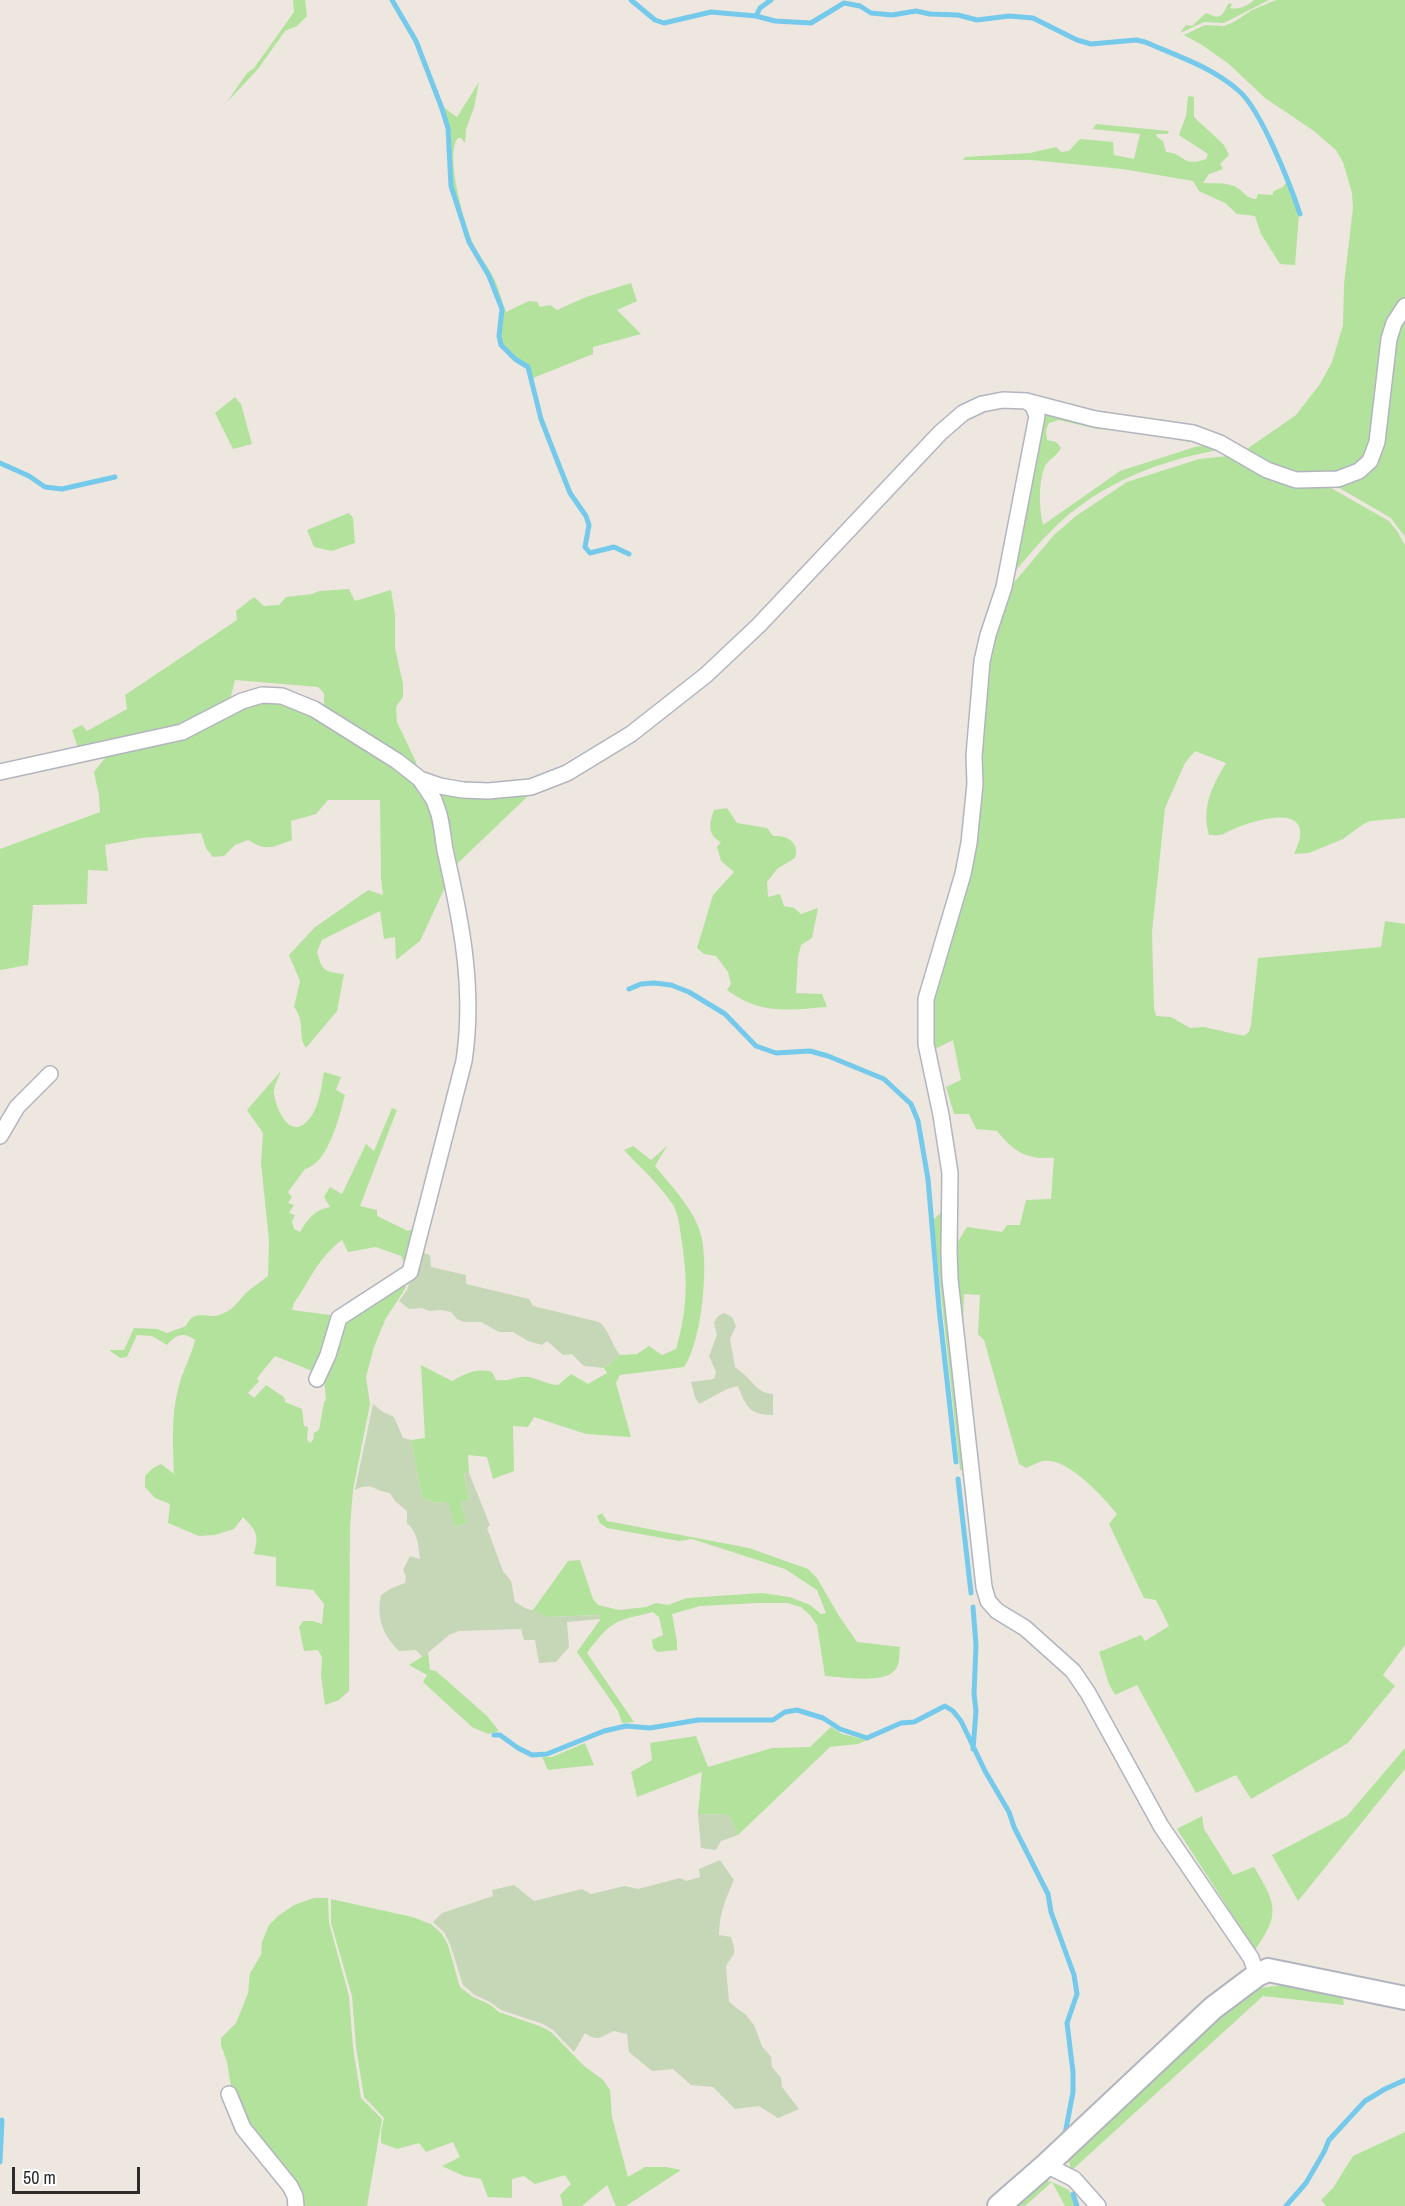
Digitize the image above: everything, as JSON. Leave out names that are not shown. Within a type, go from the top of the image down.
[{"type":"main road","points":[[999,2206],[1047,2165],[1213,2008],[1257,1975],[1268,1970],[1405,1998]]},
{"type":"street","points":[[0,772],[183,732],[242,701],[262,695],[282,696],[314,709],[420,778],[440,786],[488,792],[531,787],[567,773],[631,734],[706,675],[759,625],[940,433],[963,414],[982,404],[1003,400],[1026,401],[1095,419],[1193,433],[1220,442],[1267,470],[1296,480],[1338,479],[1359,471],[1370,461],[1377,442],[1389,339],[1394,323],[1405,306]]},
{"type":"street","points":[[1026,401],[1033,406],[1037,416],[1004,586],[982,660],[974,756],[975,784],[969,843],[963,874],[926,999],[925,1019],[926,1044],[950,1173],[950,1279],[982,1569],[988,1601],[997,1611],[1025,1628],[1043,1643],[1072,1671],[1083,1686],[1161,1826],[1251,1958],[1257,1975]]},
{"type":"street","points":[[317,1379],[339,1318],[410,1272],[464,1060],[469,1008],[463,938],[439,813],[434,800],[420,778]]},
{"type":"street","points":[[0,1136],[17,1107],[51,1074]]},
{"type":"street","points":[[229,2094],[235,2114],[243,2128],[290,2186],[295,2196],[296,2206]]},
{"type":"street","points":[[1047,2165],[1074,2179],[1098,2206]]},
{"type":"green space","points":[[293,0],[305,0],[307,16],[297,26],[285,31],[258,69],[227,102],[294,12]]},
{"type":"green space","points":[[1254,0],[1269,0],[1224,23],[1204,22],[1180,33],[1186,25],[1192,26],[1206,13],[1216,17],[1222,15],[1229,3],[1232,4],[1230,8],[1237,8],[1246,6]]},
{"type":"green space","points":[[1276,0],[1405,0],[1405,299],[1375,439],[1356,470],[1300,479],[1244,451],[1296,415],[1320,384],[1332,362],[1343,325],[1344,284],[1353,208],[1352,193],[1343,162],[1336,150],[1314,131],[1265,98],[1229,64],[1184,35],[1205,25],[1224,26]]},
{"type":"green space","points":[[479,82],[474,108],[466,129],[465,143],[458,138],[454,146],[453,159],[457,190],[470,236],[498,287],[506,312],[529,301],[537,302],[540,307],[550,305],[557,310],[586,297],[631,283],[637,301],[617,310],[641,334],[593,347],[593,354],[533,378],[528,366],[501,345],[499,336],[502,309],[489,276],[469,242],[452,185],[448,128],[442,106],[457,117]]},
{"type":"green space","points":[[1188,96],[1194,97],[1194,117],[1224,145],[1229,155],[1220,164],[1223,169],[1209,174],[1203,183],[1230,185],[1250,198],[1256,199],[1258,194],[1272,195],[1287,181],[1299,214],[1295,265],[1280,264],[1261,234],[1255,216],[1237,214],[1225,203],[1199,191],[1193,181],[1122,169],[1032,160],[963,160],[965,157],[1030,153],[1056,147],[1061,152],[1069,151],[1080,139],[1113,142],[1114,155],[1134,159],[1140,134],[1093,129],[1096,124],[1169,131],[1168,134],[1156,134],[1163,141],[1166,152],[1192,162],[1206,159],[1208,154],[1179,135],[1186,116]]},
{"type":"green space","points":[[1405,311],[1405,537],[1391,518],[1329,482],[1368,466],[1391,360]]},
{"type":"green space","points":[[235,397],[241,404],[252,444],[233,449],[215,413]]},
{"type":"green space","points":[[1039,411],[1194,437],[1190,442],[1133,432],[1097,429],[1059,420],[1049,423],[1046,430],[1047,440],[1056,442],[1061,448],[1045,466],[1041,480],[1043,525],[1120,471],[1195,447],[1215,444],[1216,447],[1213,451],[1146,470],[1104,490],[1066,517],[1012,575]]},
{"type":"green space","points":[[1228,456],[1322,483],[1389,521],[1405,545],[1405,818],[1370,821],[1343,839],[1309,853],[1294,854],[1300,838],[1299,827],[1294,820],[1284,818],[1260,820],[1221,835],[1209,835],[1207,806],[1216,780],[1226,763],[1195,751],[1185,763],[1165,808],[1152,932],[1156,1016],[1171,1017],[1190,1028],[1204,1027],[1244,1036],[1249,1032],[1251,1025],[1258,958],[1381,947],[1385,921],[1405,924],[1405,1645],[1383,1675],[1395,1686],[1348,1743],[1251,1799],[1236,1775],[1196,1793],[1137,1685],[1115,1695],[1099,1652],[1141,1635],[1145,1641],[1169,1626],[1156,1600],[1144,1598],[1109,1524],[1117,1514],[1103,1498],[1063,1465],[1053,1461],[1043,1461],[1026,1468],[1019,1464],[984,1340],[978,1334],[980,1295],[964,1294],[963,1331],[958,1333],[952,1251],[967,1227],[1002,1232],[1007,1225],[1020,1225],[1026,1200],[1051,1199],[1054,1158],[1036,1158],[1023,1154],[997,1131],[976,1129],[969,1114],[954,1114],[946,1087],[961,1080],[953,1040],[931,1051],[928,1019],[966,875],[986,661],[1012,585],[1054,535],[1076,516],[1127,482],[1199,459]]},
{"type":"green space","points":[[349,513],[353,518],[355,543],[332,551],[314,547],[307,530]]},
{"type":"green space","points":[[349,589],[355,601],[391,590],[395,614],[395,648],[403,684],[403,697],[396,707],[397,722],[416,762],[417,771],[324,708],[324,693],[318,687],[235,680],[230,700],[179,728],[78,748],[72,730],[82,725],[87,731],[127,709],[125,695],[237,620],[236,611],[254,597],[264,606],[279,605],[286,597]]},
{"type":"green space","points":[[262,699],[303,707],[418,783],[431,803],[446,885],[420,941],[396,960],[395,937],[384,939],[380,911],[322,940],[317,952],[323,967],[328,971],[344,974],[337,1011],[306,1048],[302,1038],[300,1018],[294,1007],[300,981],[289,955],[314,928],[368,890],[383,895],[380,800],[328,800],[316,814],[291,821],[292,840],[274,846],[260,846],[248,840],[235,845],[224,856],[213,857],[206,848],[201,833],[142,838],[105,845],[108,871],[88,870],[87,904],[33,905],[28,965],[0,970],[0,849],[100,812],[94,772],[110,752]]},
{"type":"green space","points":[[441,792],[530,794],[457,864]]},
{"type":"green space","points":[[727,808],[737,823],[767,828],[773,836],[787,838],[794,844],[795,858],[777,869],[767,882],[768,897],[780,894],[784,906],[794,908],[801,914],[818,908],[812,938],[801,945],[796,993],[822,994],[827,1007],[787,1010],[751,1004],[727,990],[731,984],[728,972],[716,956],[704,954],[697,948],[713,895],[734,872],[721,861],[717,847],[721,842],[713,836],[710,828],[714,810]]},
{"type":"green space","points":[[281,1071],[274,1088],[275,1099],[283,1118],[293,1126],[298,1127],[304,1124],[313,1113],[324,1072],[341,1077],[336,1090],[345,1095],[332,1138],[326,1149],[313,1165],[305,1169],[288,1192],[292,1197],[288,1203],[294,1205],[289,1213],[295,1215],[292,1221],[294,1229],[300,1232],[312,1216],[330,1207],[324,1197],[330,1187],[342,1194],[366,1144],[374,1151],[392,1108],[397,1110],[360,1206],[377,1210],[377,1216],[408,1231],[419,1226],[408,1270],[401,1256],[376,1247],[348,1252],[342,1240],[333,1247],[315,1270],[292,1310],[337,1316],[317,1373],[275,1356],[257,1378],[259,1381],[248,1393],[254,1398],[266,1385],[284,1397],[285,1402],[302,1409],[304,1426],[308,1427],[307,1440],[310,1443],[314,1433],[319,1430],[326,1400],[324,1379],[342,1320],[408,1276],[405,1289],[386,1318],[374,1347],[366,1377],[370,1404],[353,1490],[350,1527],[349,1691],[339,1700],[325,1705],[321,1675],[322,1657],[318,1650],[304,1651],[299,1627],[303,1621],[322,1624],[324,1604],[313,1590],[276,1586],[276,1557],[254,1554],[256,1534],[243,1517],[234,1529],[215,1535],[199,1536],[168,1523],[170,1504],[155,1498],[145,1487],[145,1476],[161,1464],[174,1474],[174,1410],[180,1383],[195,1340],[180,1335],[167,1345],[152,1336],[137,1335],[127,1357],[120,1358],[109,1350],[124,1350],[134,1328],[157,1329],[167,1333],[186,1326],[193,1317],[223,1314],[268,1276],[269,1240],[261,1163],[263,1133],[247,1110]]},
{"type":"green space","points":[[633,1146],[651,1160],[667,1146],[655,1166],[694,1216],[701,1235],[704,1283],[699,1322],[690,1355],[684,1367],[620,1375],[616,1383],[631,1437],[586,1434],[534,1417],[528,1427],[513,1426],[514,1471],[493,1479],[487,1457],[468,1455],[469,1473],[464,1473],[469,1500],[461,1503],[467,1523],[455,1527],[444,1502],[435,1503],[422,1498],[411,1440],[425,1438],[421,1365],[452,1381],[481,1371],[492,1372],[496,1380],[525,1377],[558,1385],[571,1374],[588,1384],[607,1373],[604,1368],[620,1355],[637,1354],[649,1346],[662,1355],[676,1349],[686,1293],[685,1266],[678,1220],[675,1209],[668,1198],[624,1150]]},
{"type":"green space","points":[[948,1206],[968,1469],[960,1470],[933,1220]]},
{"type":"green space","points":[[419,1251],[430,1255],[431,1267],[466,1275],[466,1284],[529,1299],[533,1306],[599,1322],[606,1329],[620,1355],[604,1368],[584,1366],[572,1354],[563,1355],[547,1341],[542,1345],[528,1341],[513,1332],[499,1332],[481,1322],[464,1322],[457,1319],[451,1312],[429,1311],[422,1308],[409,1309],[399,1301],[407,1290]]},
{"type":"green space","points":[[724,1313],[732,1317],[736,1326],[730,1339],[735,1367],[761,1391],[773,1394],[773,1415],[765,1415],[750,1408],[738,1386],[727,1389],[699,1404],[695,1397],[691,1382],[714,1379],[716,1372],[709,1356],[717,1335],[714,1323],[718,1316]]},
{"type":"green space","points":[[373,1404],[394,1417],[403,1438],[411,1440],[422,1498],[449,1505],[455,1527],[467,1523],[461,1503],[469,1500],[464,1472],[469,1473],[490,1525],[487,1528],[503,1571],[511,1581],[515,1602],[547,1617],[599,1615],[601,1619],[567,1622],[569,1647],[556,1662],[539,1663],[535,1640],[524,1640],[521,1629],[459,1631],[449,1635],[423,1657],[416,1650],[399,1651],[389,1639],[380,1619],[381,1595],[405,1583],[406,1576],[403,1570],[410,1556],[420,1559],[418,1543],[407,1523],[407,1511],[395,1501],[390,1493],[369,1486],[355,1490]]},
{"type":"green space","points":[[602,1513],[607,1521],[749,1548],[808,1569],[817,1578],[857,1642],[900,1647],[897,1668],[890,1674],[873,1678],[825,1676],[817,1625],[801,1607],[787,1603],[700,1606],[672,1614],[677,1650],[658,1652],[653,1648],[652,1640],[663,1635],[659,1617],[653,1612],[621,1620],[609,1628],[587,1653],[634,1722],[622,1723],[618,1711],[577,1652],[600,1620],[599,1615],[547,1617],[533,1610],[568,1561],[580,1560],[593,1599],[598,1605],[619,1610],[646,1607],[656,1603],[668,1605],[687,1598],[762,1593],[790,1597],[810,1605],[821,1614],[826,1613],[817,1590],[785,1569],[692,1539],[679,1541],[607,1528],[600,1523],[597,1516]]},
{"type":"green space","points":[[428,1653],[430,1670],[436,1671],[487,1716],[499,1731],[488,1734],[472,1727],[423,1682],[427,1675],[409,1665]]},
{"type":"green space","points":[[831,1727],[842,1734],[867,1740],[858,1744],[830,1747],[738,1835],[729,1815],[698,1814],[702,1772],[637,1797],[631,1772],[652,1760],[650,1743],[696,1736],[708,1767],[772,1748],[810,1747]]},
{"type":"green space","points":[[585,1743],[594,1765],[548,1770],[542,1757],[552,1757]]},
{"type":"green space","points":[[1405,1748],[1405,1769],[1298,1901],[1272,1855],[1347,1816]]},
{"type":"green space","points":[[698,1814],[729,1815],[738,1835],[721,1841],[716,1850],[701,1848]]},
{"type":"green space","points":[[1202,1816],[1204,1829],[1233,1875],[1254,1867],[1271,1900],[1272,1918],[1255,1950],[1177,1829]]},
{"type":"green space","points":[[720,1860],[734,1880],[719,1927],[719,1935],[731,1937],[734,1949],[734,1954],[726,1967],[729,2002],[746,2015],[754,2025],[762,2046],[771,2057],[772,2067],[781,2078],[782,2087],[799,2109],[778,2118],[759,2106],[735,2109],[713,2087],[691,2085],[673,2069],[652,2071],[629,2052],[627,2034],[614,2031],[593,2038],[585,2033],[574,2052],[553,2030],[543,2024],[501,2010],[463,1985],[450,1944],[444,1932],[433,1922],[442,1913],[493,1896],[492,1890],[514,1885],[534,1901],[582,1889],[591,1894],[625,1886],[638,1889],[680,1878],[686,1881],[700,1877],[699,1869]]},
{"type":"green space","points":[[314,1898],[328,1898],[329,1923],[349,1996],[353,2047],[361,2098],[382,2119],[367,2206],[301,2206],[255,2139],[232,2093],[227,2062],[221,2045],[221,2038],[236,2023],[248,1993],[250,1973],[261,1955],[262,1942],[269,1925],[294,1905]]},
{"type":"green space","points":[[331,1899],[412,1917],[431,1924],[442,1934],[448,1945],[460,1987],[499,2012],[551,2032],[583,2065],[603,2080],[610,2090],[612,2117],[628,2177],[645,2167],[681,2170],[626,2206],[616,2206],[607,2185],[582,2206],[563,2206],[560,2195],[571,2184],[565,2175],[535,2184],[524,2176],[512,2179],[512,2198],[488,2197],[481,2179],[464,2176],[442,2166],[460,2157],[453,2142],[426,2152],[419,2143],[397,2149],[381,2143],[384,2118],[364,2097],[356,2047],[352,1996],[331,1923]]},
{"type":"green space","points":[[1282,1985],[1342,1994],[1344,2005],[1263,1996],[1071,2171],[1067,2154],[1234,2002],[1252,1989]]},
{"type":"green space","points":[[1405,2132],[1405,2206],[1326,2206],[1321,2200],[1333,2188],[1353,2156]]},
{"type":"green space","points":[[1042,2180],[1052,2182],[1025,2206],[1014,2206]]},
{"type":"green space","points":[[1052,2182],[1069,2190],[1075,2206],[1065,2206]]},
{"type":"waterway","points":[[392,0],[416,41],[448,128],[451,186],[469,242],[489,276],[502,309],[499,336],[501,345],[515,359],[528,367],[541,419],[570,493],[586,516],[589,525],[585,547],[590,553],[614,547],[629,554]]},
{"type":"waterway","points":[[631,0],[655,20],[664,23],[711,12],[756,16],[775,21],[811,23],[844,3],[860,6],[871,13],[892,15],[916,11],[958,15],[977,20],[1009,16],[1033,18],[1077,40],[1091,44],[1136,40],[1145,42],[1206,69],[1239,91],[1248,101],[1265,130],[1300,214]]},
{"type":"waterway","points":[[756,16],[760,8],[771,0]]},
{"type":"waterway","points":[[0,463],[29,476],[45,487],[62,489],[115,477]]},
{"type":"waterway","points":[[629,989],[641,984],[654,983],[671,985],[689,992],[725,1014],[756,1046],[776,1053],[810,1051],[828,1056],[884,1079],[911,1104],[918,1121],[928,1179],[956,1462]]},
{"type":"waterway","points":[[958,1479],[971,1593]]},
{"type":"waterway","points":[[973,1607],[976,1645],[974,1694],[976,1711],[973,1749]]},
{"type":"waterway","points":[[494,1735],[500,1735],[532,1755],[547,1754],[604,1731],[626,1726],[650,1728],[698,1720],[773,1720],[785,1712],[797,1710],[823,1718],[840,1729],[867,1738],[901,1723],[914,1722],[945,1706],[953,1711],[961,1721],[985,1771],[1009,1812],[1014,1827],[1048,1894],[1051,1912],[1074,1975],[1077,1994],[1067,2023],[1073,2092],[1065,2134]]},
{"type":"waterway","points":[[1286,2206],[1306,2183],[1329,2140],[1365,2101],[1405,2080]]},
{"type":"waterway","points":[[0,2162],[2,2120]]},
{"type":"waterway","points":[[1073,2194],[1077,2206]]}]
